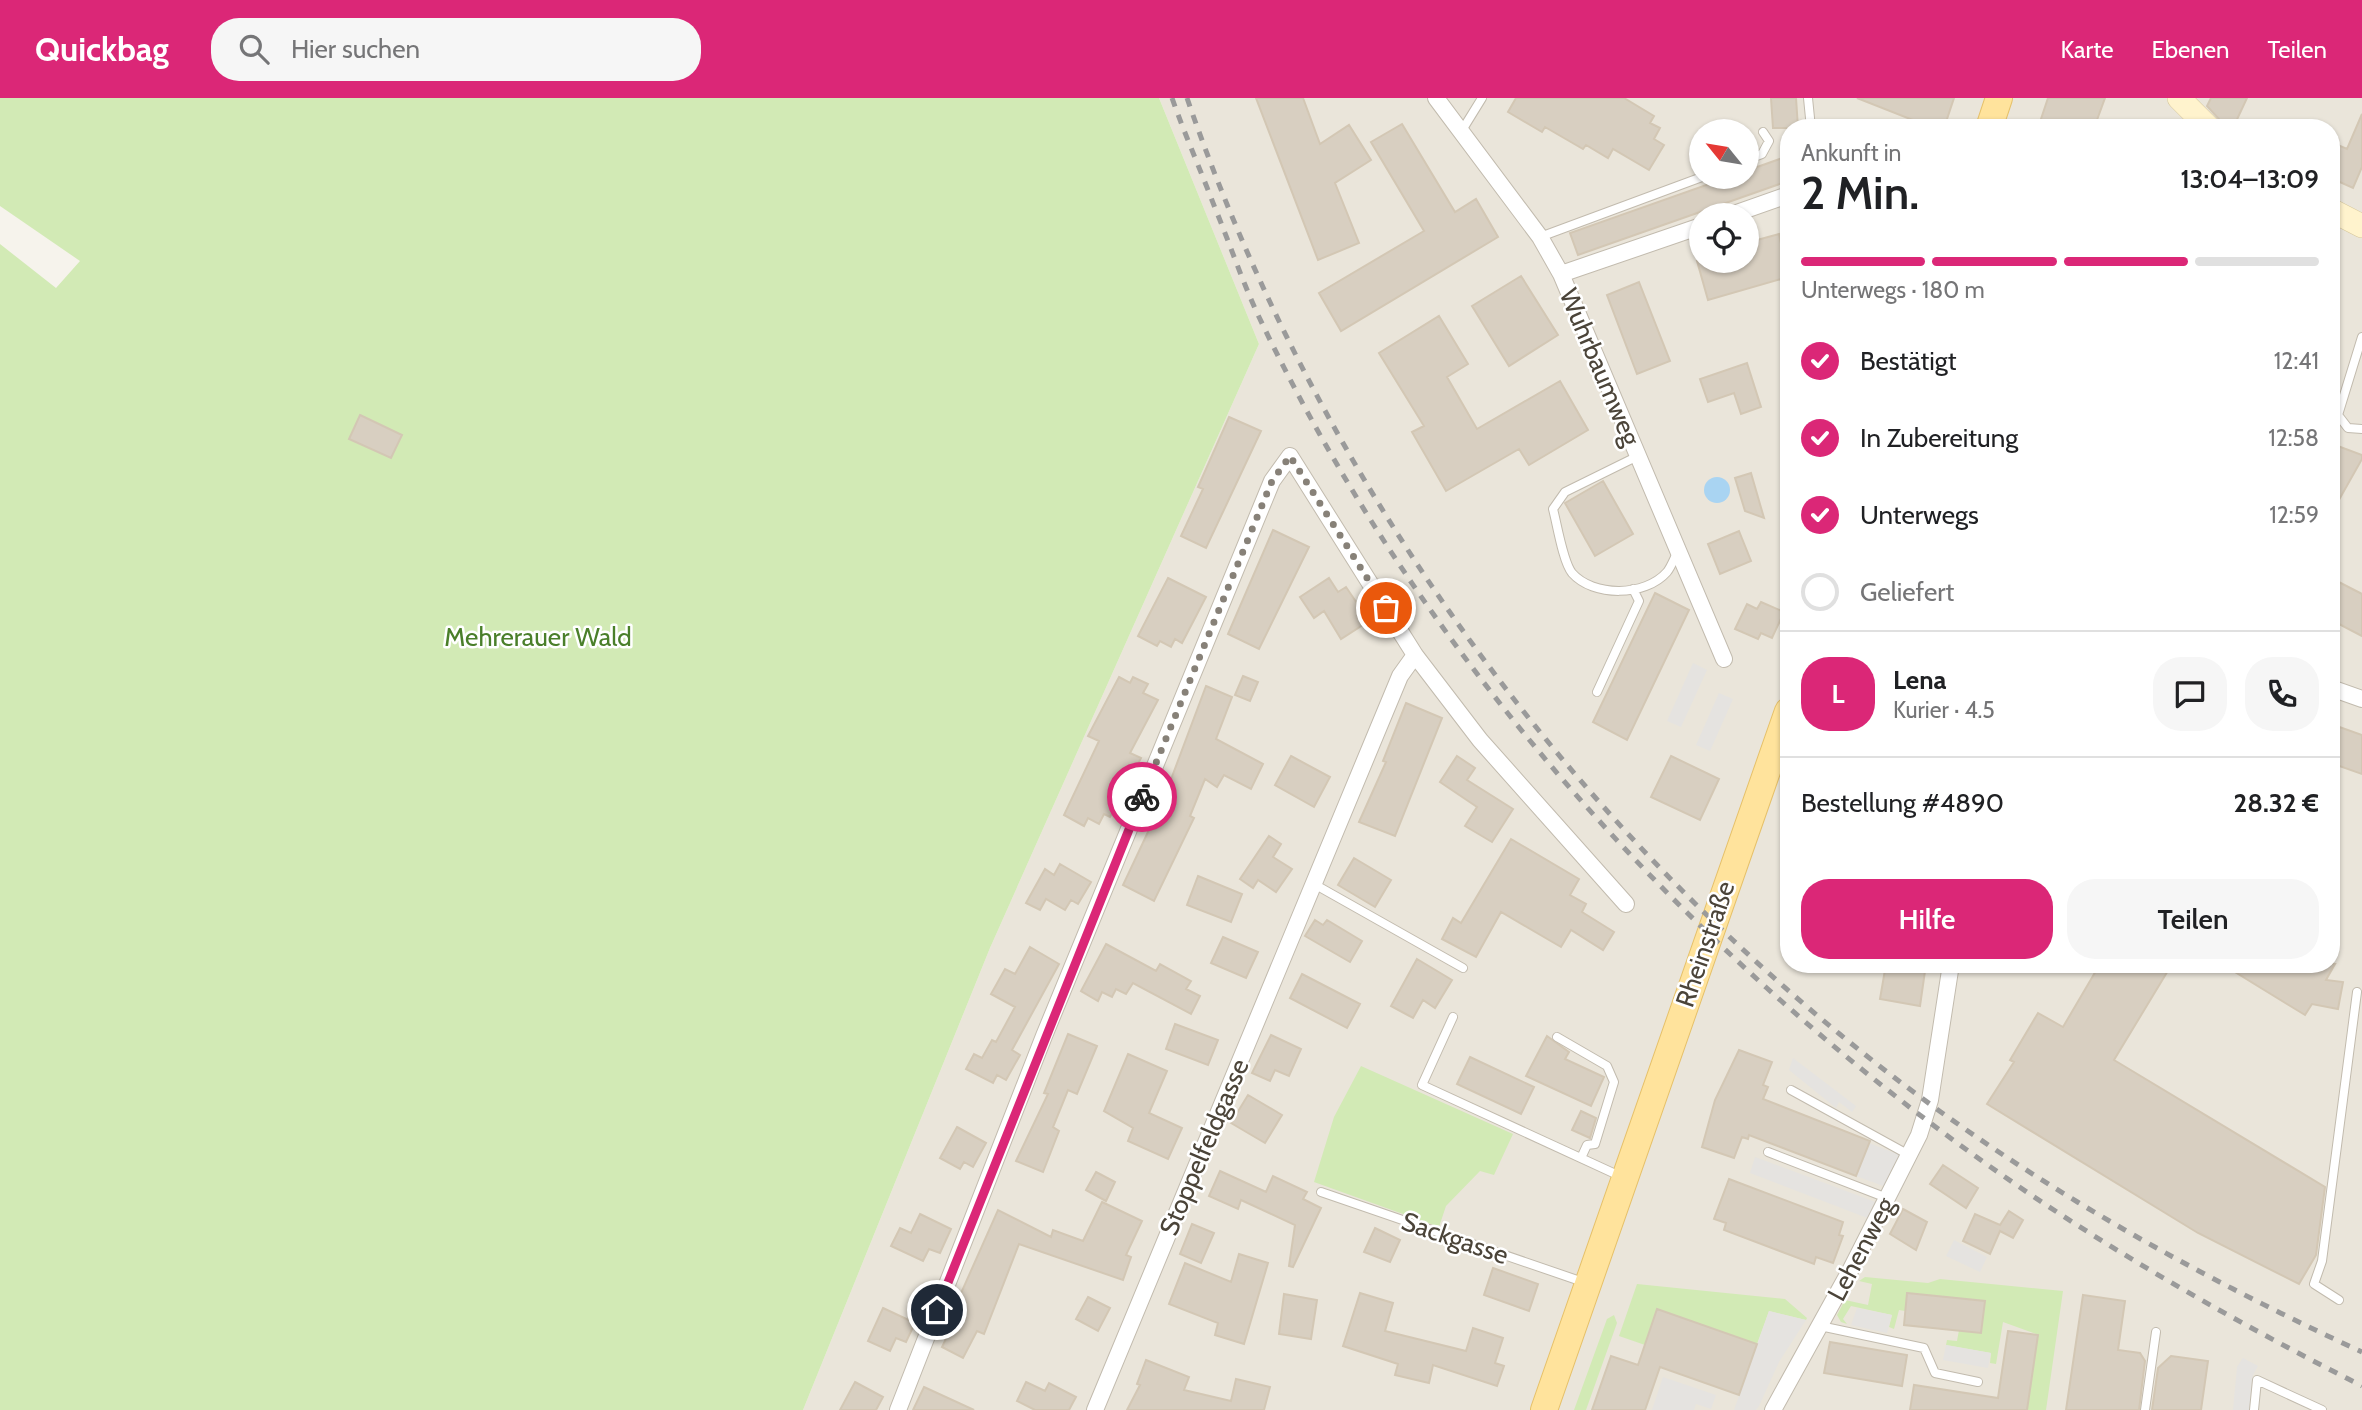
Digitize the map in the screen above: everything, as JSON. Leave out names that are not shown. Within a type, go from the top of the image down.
[{"type":"main road","points":[[1992,119],[1999,98]]},
{"type":"main road","name":"Rheinstraße","points":[[1544,1410],[1780,733]]},
{"type":"street","name":"Wuhrbaumweg","points":[[1436,98],[1540,237],[1561,274],[1724,659]]},
{"type":"street","points":[[1759,205],[1780,198]]},
{"type":"street","points":[[2340,215],[2362,226]]},
{"type":"street","points":[[1561,274],[1689,230]]},
{"type":"street","points":[[898,1410],[1044,1036],[1272,481],[1290,456],[1415,655],[1480,740],[1626,904]]},
{"type":"street","name":"Stoppelfeldgasse","points":[[1095,1410],[1400,676],[1415,655]]},
{"type":"street","points":[[2340,691],[2362,699]]},
{"type":"street","name":"Lehenweg","points":[[1773,1410],[1887,1198],[1923,1123],[1934,1081],[1950,973]]},
{"type":"lane","points":[[1461,132],[1482,98]]},
{"type":"lane","points":[[1808,98],[1810,119]]},
{"type":"lane","points":[[1759,155],[1769,141],[1763,132]]},
{"type":"lane","points":[[1540,237],[1689,182]]},
{"type":"lane","points":[[2340,408],[2362,337]]},
{"type":"lane","points":[[2340,418],[2348,428],[2362,429]]},
{"type":"lane","points":[[1637,456],[1566,492],[1553,509],[1570,571],[1587,585],[1611,591],[1633,589],[1666,573],[1678,553]]},
{"type":"lane","points":[[1597,692],[1639,601],[1633,589]]},
{"type":"lane","points":[[1314,884],[1463,968]]},
{"type":"lane","points":[[2339,1300],[2314,1284],[2322,1261],[2357,992]]},
{"type":"lane","points":[[1453,1017],[1422,1084],[1625,1179]]},
{"type":"lane","points":[[1557,1037],[1607,1066],[1614,1082],[1600,1135],[1595,1144],[1587,1145],[1581,1158]]},
{"type":"lane","points":[[1791,1090],[1909,1155]]},
{"type":"lane","points":[[1768,1152],[1887,1198]]},
{"type":"lane","name":"Sackgasse","points":[[1321,1192],[1589,1283]]},
{"type":"lane","points":[[1820,1326],[1924,1348],[1934,1373],[1978,1382]]},
{"type":"lane","points":[[2145,1410],[2156,1332]]},
{"type":"lane","points":[[2254,1410],[2257,1380],[2322,1410]]},
{"type":"shaded area","points":[[1159,98],[2362,98],[2362,1410],[803,1410],[990,948],[1259,344]]},
{"type":"shaded area","points":[[1693,663],[1707,670],[1681,727],[1667,721]]},
{"type":"shaded area","points":[[1719,693],[1733,699],[1710,751],[1696,745]]},
{"type":"shaded area","points":[[1793,1058],[1856,1106],[1852,1112],[1839,1102],[1836,1108],[1789,1070]]},
{"type":"shaded area","points":[[1869,1143],[1902,1156],[1886,1187],[1856,1176]]},
{"type":"shaded area","points":[[1755,1157],[1878,1203],[1870,1219],[1750,1173]]},
{"type":"shaded area","points":[[1954,1240],[1987,1257],[1980,1272],[1946,1256]]},
{"type":"shaded area","points":[[1857,1308],[1892,1315],[1887,1333],[1851,1325]]},
{"type":"shaded area","points":[[1769,1311],[1806,1320],[1779,1362],[1756,1410],[1734,1410]]},
{"type":"shaded area","points":[[1946,1345],[1991,1353],[1988,1368],[1943,1360]]},
{"type":"shaded area","points":[[2243,1358],[2258,1366],[2253,1375],[2249,1410],[2233,1410],[2237,1367]]},
{"type":"shaded area","points":[[1663,1377],[1716,1395],[1711,1409],[1696,1404],[1694,1410],[1652,1410]]},
{"type":"green space","name":"Mehrerauer Wald","points":[[0,98],[1159,98],[1259,344],[990,948],[803,1410],[0,1410],[0,244],[56,288],[80,261],[0,206]]},
{"type":"green space","points":[[1361,1066],[1513,1134],[1494,1175],[1480,1171],[1446,1206],[1439,1227],[1314,1182],[1334,1117]]},
{"type":"green space","points":[[1865,1277],[1928,1283],[1940,1279],[2063,1291],[2046,1410],[2027,1410],[2036,1334],[2003,1322],[1996,1364],[1990,1363],[1991,1353],[1946,1345],[1947,1340],[1957,1341],[1959,1330],[1981,1333],[1984,1301],[1908,1293],[1905,1311],[1899,1310],[1894,1329],[1889,1327],[1892,1315],[1851,1306],[1843,1319],[1847,1324],[1841,1322],[1837,1315],[1845,1300],[1868,1305],[1872,1284],[1859,1281]]},
{"type":"green space","points":[[1637,1284],[1785,1299],[1807,1318],[1806,1320],[1769,1311],[1757,1344],[1658,1310],[1645,1345],[1619,1336]]},
{"type":"green space","points":[[1614,1315],[1617,1323],[1586,1410],[1574,1410],[1607,1319]]},
{"type":"water","points":[[1717,477],[1726,481],[1730,490],[1726,499],[1717,503],[1708,499],[1704,490],[1708,481]]},
{"type":"building","points":[[1256,98],[1303,98],[1320,144],[1349,125],[1371,160],[1335,183],[1359,243],[1318,260]]},
{"type":"building","points":[[1516,98],[1624,98],[1654,116],[1650,123],[1660,128],[1654,139],[1664,145],[1649,170],[1613,149],[1608,158],[1586,145],[1583,149],[1545,127],[1542,132],[1508,112]]},
{"type":"building","points":[[1771,98],[1796,98],[1797,119],[1780,119],[1780,128],[1773,128]]},
{"type":"building","points":[[1857,98],[1954,98],[1947,119],[1910,119]]},
{"type":"building","points":[[2048,98],[2105,98],[2097,119],[2041,119]]},
{"type":"building","points":[[2211,98],[2247,98],[2237,119],[2219,119],[2207,106]]},
{"type":"building","points":[[2362,114],[2362,167],[2353,188],[2340,182],[2340,146],[2347,149]]},
{"type":"building","points":[[1402,124],[1455,212],[1476,199],[1498,237],[1341,331],[1319,293],[1424,231],[1371,142]]},
{"type":"building","points":[[1780,159],[1780,184],[1726,203],[1689,203],[1689,216],[1578,255],[1570,233],[1695,189],[1759,189],[1759,166]]},
{"type":"building","points":[[1779,234],[1780,279],[1708,300],[1700,273],[1759,273],[1759,239]]},
{"type":"building","points":[[1521,276],[1558,335],[1509,366],[1472,306]]},
{"type":"building","points":[[1639,282],[1670,361],[1637,374],[1607,295]]},
{"type":"building","points":[[1439,316],[1468,364],[1447,377],[1477,429],[1560,381],[1588,430],[1529,465],[1519,449],[1446,491],[1412,432],[1424,426],[1379,353]]},
{"type":"building","points":[[1747,363],[1761,407],[1741,414],[1734,393],[1708,402],[1700,379]]},
{"type":"building","points":[[360,415],[402,435],[391,458],[349,439]]},
{"type":"building","points":[[1229,417],[1261,431],[1206,548],[1181,536],[1203,489],[1198,487]]},
{"type":"building","points":[[2340,447],[2362,455],[2340,498]]},
{"type":"building","points":[[1751,473],[1764,518],[1745,511],[1735,478]]},
{"type":"building","points":[[1603,481],[1633,534],[1595,556],[1565,503]]},
{"type":"building","points":[[1273,530],[1309,547],[1259,649],[1228,634]]},
{"type":"building","points":[[1739,531],[1751,561],[1720,574],[1708,544]]},
{"type":"building","points":[[1168,578],[1206,597],[1182,643],[1175,639],[1171,647],[1160,641],[1157,646],[1138,636]]},
{"type":"building","points":[[1329,578],[1338,592],[1346,587],[1369,621],[1341,639],[1324,611],[1314,618],[1300,597]]},
{"type":"building","points":[[2340,583],[2362,594],[2362,636],[2340,625]]},
{"type":"building","points":[[1655,593],[1689,610],[1627,740],[1593,722]]},
{"type":"building","points":[[1761,602],[1780,610],[1780,621],[1772,638],[1761,633],[1758,639],[1735,629],[1747,604],[1757,609]]},
{"type":"building","points":[[1243,676],[1258,682],[1250,701],[1235,695]]},
{"type":"building","points":[[1119,677],[1130,683],[1133,677],[1148,684],[1143,693],[1158,700],[1130,753],[1141,758],[1110,817],[1104,814],[1099,824],[1088,818],[1084,826],[1064,815],[1099,741],[1088,736]]},
{"type":"building","points":[[1206,686],[1232,697],[1216,739],[1263,764],[1251,789],[1224,775],[1217,787],[1205,779],[1190,816],[1194,818],[1154,901],[1123,885],[1164,798]]},
{"type":"building","points":[[1406,703],[1442,718],[1395,836],[1359,822],[1386,762],[1383,761]]},
{"type":"building","points":[[2340,727],[2362,735],[2362,774],[2340,766]]},
{"type":"building","points":[[1291,756],[1330,777],[1314,807],[1275,785]]},
{"type":"building","points":[[1457,756],[1475,768],[1467,780],[1513,809],[1492,842],[1465,826],[1477,807],[1440,782]]},
{"type":"building","points":[[1671,756],[1719,779],[1700,820],[1651,797]]},
{"type":"building","points":[[1269,836],[1281,844],[1273,857],[1292,869],[1276,892],[1258,880],[1253,888],[1240,879]]},
{"type":"building","points":[[1511,839],[1579,879],[1570,895],[1586,904],[1582,912],[1614,932],[1603,950],[1571,930],[1561,947],[1501,912],[1476,957],[1442,939],[1453,918],[1461,923]]},
{"type":"building","points":[[1354,858],[1391,880],[1375,907],[1338,885]]},
{"type":"building","points":[[1060,864],[1091,882],[1078,904],[1071,900],[1065,910],[1046,899],[1040,910],[1026,903],[1045,869],[1054,875]]},
{"type":"building","points":[[1198,876],[1242,894],[1231,922],[1187,905]]},
{"type":"building","points":[[1315,920],[1323,925],[1327,920],[1362,941],[1350,962],[1305,936]]},
{"type":"building","points":[[1223,937],[1258,952],[1246,978],[1211,963]]},
{"type":"building","points":[[1106,944],[1156,971],[1160,964],[1191,981],[1186,989],[1200,996],[1191,1014],[1133,983],[1126,994],[1116,989],[1112,997],[1102,992],[1098,1001],[1081,991]]},
{"type":"building","points":[[1030,947],[1059,964],[1012,1050],[1020,1055],[1006,1080],[997,1075],[993,1083],[966,1069],[974,1054],[982,1058],[992,1040],[996,1042],[1015,1007],[991,994],[1005,969],[1015,974]]},
{"type":"building","points":[[1417,959],[1452,980],[1435,1008],[1423,1000],[1413,1018],[1391,1006]]},
{"type":"building","points":[[1884,973],[1925,973],[1920,1006],[1880,999]]},
{"type":"building","points":[[2095,973],[2167,973],[2114,1060],[2325,1187],[2316,1255],[2299,1284],[2198,1233],[1987,1104],[2014,1062],[2010,1060],[2038,1013],[2063,1027]]},
{"type":"building","points":[[2237,973],[2330,973],[2326,980],[2343,982],[2338,1009],[2312,1004],[2305,1015]]},
{"type":"building","points":[[1302,974],[1360,1004],[1347,1028],[1290,998]]},
{"type":"building","points":[[1175,1024],[1218,1040],[1208,1065],[1166,1049]]},
{"type":"building","points":[[1068,1034],[1097,1046],[1077,1094],[1068,1090],[1053,1127],[1059,1131],[1043,1172],[1016,1161],[1048,1094],[1044,1093]]},
{"type":"building","points":[[1271,1035],[1301,1049],[1289,1076],[1275,1070],[1270,1081],[1252,1073]]},
{"type":"building","points":[[1547,1036],[1569,1052],[1565,1059],[1604,1077],[1591,1106],[1526,1076]]},
{"type":"building","points":[[1739,1050],[1772,1062],[1763,1085],[1768,1087],[1763,1099],[1870,1141],[1856,1176],[1749,1135],[1748,1139],[1742,1137],[1734,1158],[1702,1147],[1715,1100]]},
{"type":"building","points":[[1128,1054],[1167,1071],[1149,1113],[1182,1128],[1168,1159],[1128,1141],[1133,1128],[1104,1111]]},
{"type":"building","points":[[1470,1057],[1534,1087],[1521,1114],[1457,1084]]},
{"type":"building","points":[[1248,1095],[1282,1115],[1265,1143],[1231,1123]]},
{"type":"building","points":[[1581,1111],[1596,1118],[1590,1138],[1572,1130]]},
{"type":"building","points":[[957,1127],[986,1143],[973,1167],[964,1162],[960,1169],[940,1158]]},
{"type":"building","points":[[1943,1165],[1978,1188],[1966,1208],[1930,1184]]},
{"type":"building","points":[[1220,1171],[1266,1192],[1273,1176],[1307,1192],[1303,1199],[1321,1208],[1293,1267],[1289,1266],[1295,1225],[1241,1200],[1238,1209],[1209,1196]]},
{"type":"building","points":[[1096,1172],[1115,1182],[1106,1201],[1086,1190]]},
{"type":"building","points":[[1729,1179],[1843,1222],[1839,1235],[1843,1236],[1833,1263],[1816,1257],[1814,1264],[1724,1230],[1726,1223],[1714,1219]]},
{"type":"building","points":[[1102,1202],[1142,1221],[1126,1255],[1131,1257],[1123,1280],[1019,1244],[984,1334],[977,1331],[963,1358],[942,1347],[955,1320],[950,1318],[998,1210],[1051,1237],[1053,1230],[1083,1241]]},
{"type":"building","points":[[1903,1209],[1927,1222],[1916,1250],[1890,1234]]},
{"type":"building","points":[[2009,1211],[2023,1220],[2013,1238],[2000,1231],[1990,1254],[1963,1241],[1975,1214],[2000,1225]]},
{"type":"building","points":[[920,1214],[951,1229],[940,1253],[929,1249],[923,1261],[891,1246],[900,1228],[911,1233]]},
{"type":"building","points":[[1192,1224],[1214,1233],[1201,1263],[1180,1254]]},
{"type":"building","points":[[1375,1228],[1400,1240],[1390,1262],[1364,1252]]},
{"type":"building","points":[[1239,1254],[1268,1263],[1244,1344],[1215,1335],[1218,1323],[1169,1304],[1185,1263],[1231,1282]]},
{"type":"building","points":[[1493,1268],[1538,1284],[1529,1311],[1484,1295]]},
{"type":"building","points":[[1360,1293],[1393,1303],[1385,1331],[1466,1351],[1473,1328],[1503,1338],[1495,1363],[1504,1366],[1497,1386],[1433,1365],[1429,1383],[1395,1375],[1398,1364],[1343,1346]]},
{"type":"building","points":[[1907,1293],[1985,1301],[1981,1333],[1904,1325]]},
{"type":"building","points":[[1284,1294],[1317,1300],[1311,1339],[1279,1334]]},
{"type":"building","points":[[2083,1295],[2125,1301],[2118,1350],[2140,1353],[2145,1361],[2139,1410],[2066,1410]]},
{"type":"building","points":[[1088,1297],[1110,1308],[1098,1331],[1076,1319]]},
{"type":"building","points":[[883,1308],[915,1323],[906,1342],[896,1338],[890,1351],[868,1341]]},
{"type":"building","points":[[1657,1309],[1757,1344],[1739,1395],[1660,1367],[1645,1410],[1592,1410],[1611,1356],[1638,1365]]},
{"type":"building","points":[[2008,1331],[2038,1335],[2027,1410],[1910,1410],[1914,1385],[1998,1398]]},
{"type":"building","points":[[1830,1342],[1907,1355],[1902,1386],[1824,1373]]},
{"type":"building","points":[[2171,1356],[2208,1361],[2201,1410],[2152,1410],[2158,1368]]},
{"type":"building","points":[[1146,1360],[1189,1377],[1184,1390],[1231,1401],[1236,1379],[1270,1387],[1264,1410],[1127,1410],[1140,1385],[1137,1384]]},
{"type":"building","points":[[855,1382],[883,1397],[876,1410],[840,1410]]},
{"type":"building","points":[[1026,1382],[1045,1391],[1049,1383],[1076,1397],[1069,1410],[1035,1410],[1017,1401]]},
{"type":"building","points":[[924,1387],[974,1410],[913,1410]]},
{"type":"railway","points":[[1172,98],[1259,317],[1320,436],[1390,550],[1466,659],[1549,763],[1638,863],[1733,957],[1833,1045],[1987,1165],[2091,1234],[2198,1298],[2362,1386]]},
{"type":"railway","points":[[1187,98],[1242,241],[1308,379],[1384,512],[1469,640],[1564,761],[1666,875],[1777,981],[1895,1078],[2006,1157],[2180,1261],[2362,1352]]},
{"type":"way so far","points":[[1142,797],[1272,481],[1290,456],[1302,471],[1386,608]]},
{"type":"route","points":[[937,1310],[1044,1036],[1142,797]]}]
